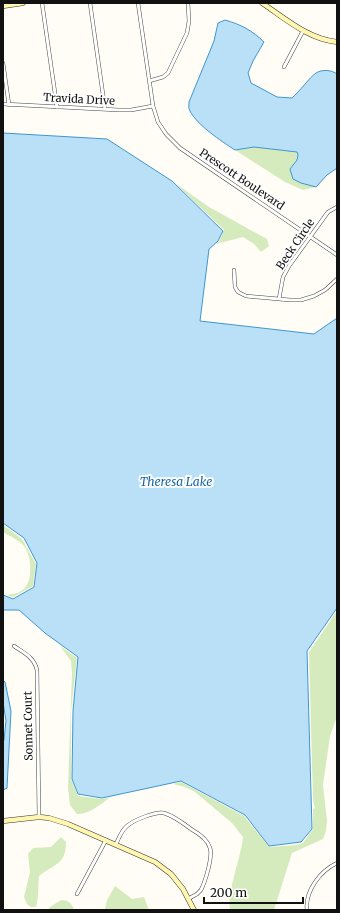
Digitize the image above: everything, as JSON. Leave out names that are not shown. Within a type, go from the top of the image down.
[{"type":"street","points":[[3,6],[22,3]]},
{"type":"street","points":[[42,3],[57,107]]},
{"type":"street","points":[[90,3],[105,109]]},
{"type":"street","points":[[138,3],[149,81],[163,77],[168,72],[186,33],[188,3]]},
{"type":"street","points":[[262,3],[304,31],[319,38],[337,42]]},
{"type":"street","points":[[284,67],[304,31]]},
{"type":"street","points":[[3,63],[9,105]]},
{"type":"street","name":"Prescott Boulevard","points":[[149,81],[153,106],[158,122],[166,134],[180,148],[337,255]]},
{"type":"street","name":"Travida Drive","points":[[3,104],[132,110],[153,106]]},
{"type":"street","name":"Beck Circle","points":[[279,299],[283,277],[328,212],[337,207]]},
{"type":"street","points":[[234,270],[235,287],[238,292],[246,296],[279,299],[301,300],[314,296],[325,290],[337,279]]},
{"type":"street","name":"Sonnet Court","points":[[14,646],[30,656],[37,670],[39,817]]},
{"type":"street","points":[[116,844],[121,832],[127,825],[153,814],[163,813],[198,833],[208,844],[211,854],[201,890],[198,894],[188,899]]},
{"type":"street","points":[[3,821],[39,817],[57,820],[155,862],[171,874],[183,889],[194,910]]},
{"type":"street","points":[[77,894],[106,840]]},
{"type":"street","points":[[307,910],[306,902],[315,883],[319,877],[332,865],[337,863]]},
{"type":"green space","points":[[254,147],[297,152],[297,160],[290,169],[301,183],[316,187],[303,190],[285,182],[235,150]]},
{"type":"green space","points":[[175,183],[209,207],[267,239],[269,246],[261,252],[254,244],[243,237],[216,244],[219,242],[224,230]]},
{"type":"green space","points":[[3,525],[22,539],[36,564],[33,586],[13,597],[6,595],[18,593],[25,587],[30,576],[30,563],[29,556],[24,546],[3,532]]},
{"type":"green space","points":[[337,611],[337,716],[330,736],[323,785],[327,821],[326,831],[323,839],[292,853],[274,910],[230,910],[230,894],[243,837],[232,823],[195,792],[185,787],[173,784],[181,782],[244,816],[269,847],[303,843],[313,829],[313,809],[315,808],[313,800],[309,652]]},
{"type":"green space","points":[[60,646],[77,658],[71,711],[71,779],[78,796],[102,799],[110,798],[94,809],[81,814],[77,814],[70,805],[68,788],[72,673],[71,661]]},
{"type":"green space","points":[[61,837],[66,842],[64,855],[58,863],[39,876],[36,907],[31,907],[27,904],[24,897],[30,872],[28,854],[33,848],[51,847]]},
{"type":"green space","points":[[115,886],[132,899],[144,897],[149,910],[105,910],[107,900]]},
{"type":"green space","points":[[61,900],[69,902],[74,910],[48,910],[50,907]]},
{"type":"water","points":[[225,20],[246,28],[264,42],[248,73],[251,83],[277,97],[292,98],[318,72],[327,70],[337,74],[337,168],[327,175],[316,187],[293,179],[290,169],[297,160],[297,152],[254,147],[235,150],[198,122],[190,111],[189,102],[214,41],[218,23]]},
{"type":"water","name":"Theresa Lake","points":[[3,133],[107,139],[172,181],[223,231],[218,241],[209,249],[200,321],[314,334],[337,318],[337,608],[307,651],[312,829],[301,842],[269,846],[245,815],[181,781],[102,798],[78,794],[72,779],[73,711],[78,657],[45,633],[19,610],[3,610],[3,595],[13,599],[34,587],[37,563],[24,538],[3,523]]},
{"type":"water","points":[[3,680],[5,682],[11,711],[7,788],[3,790],[3,742],[6,721],[3,702]]}]
